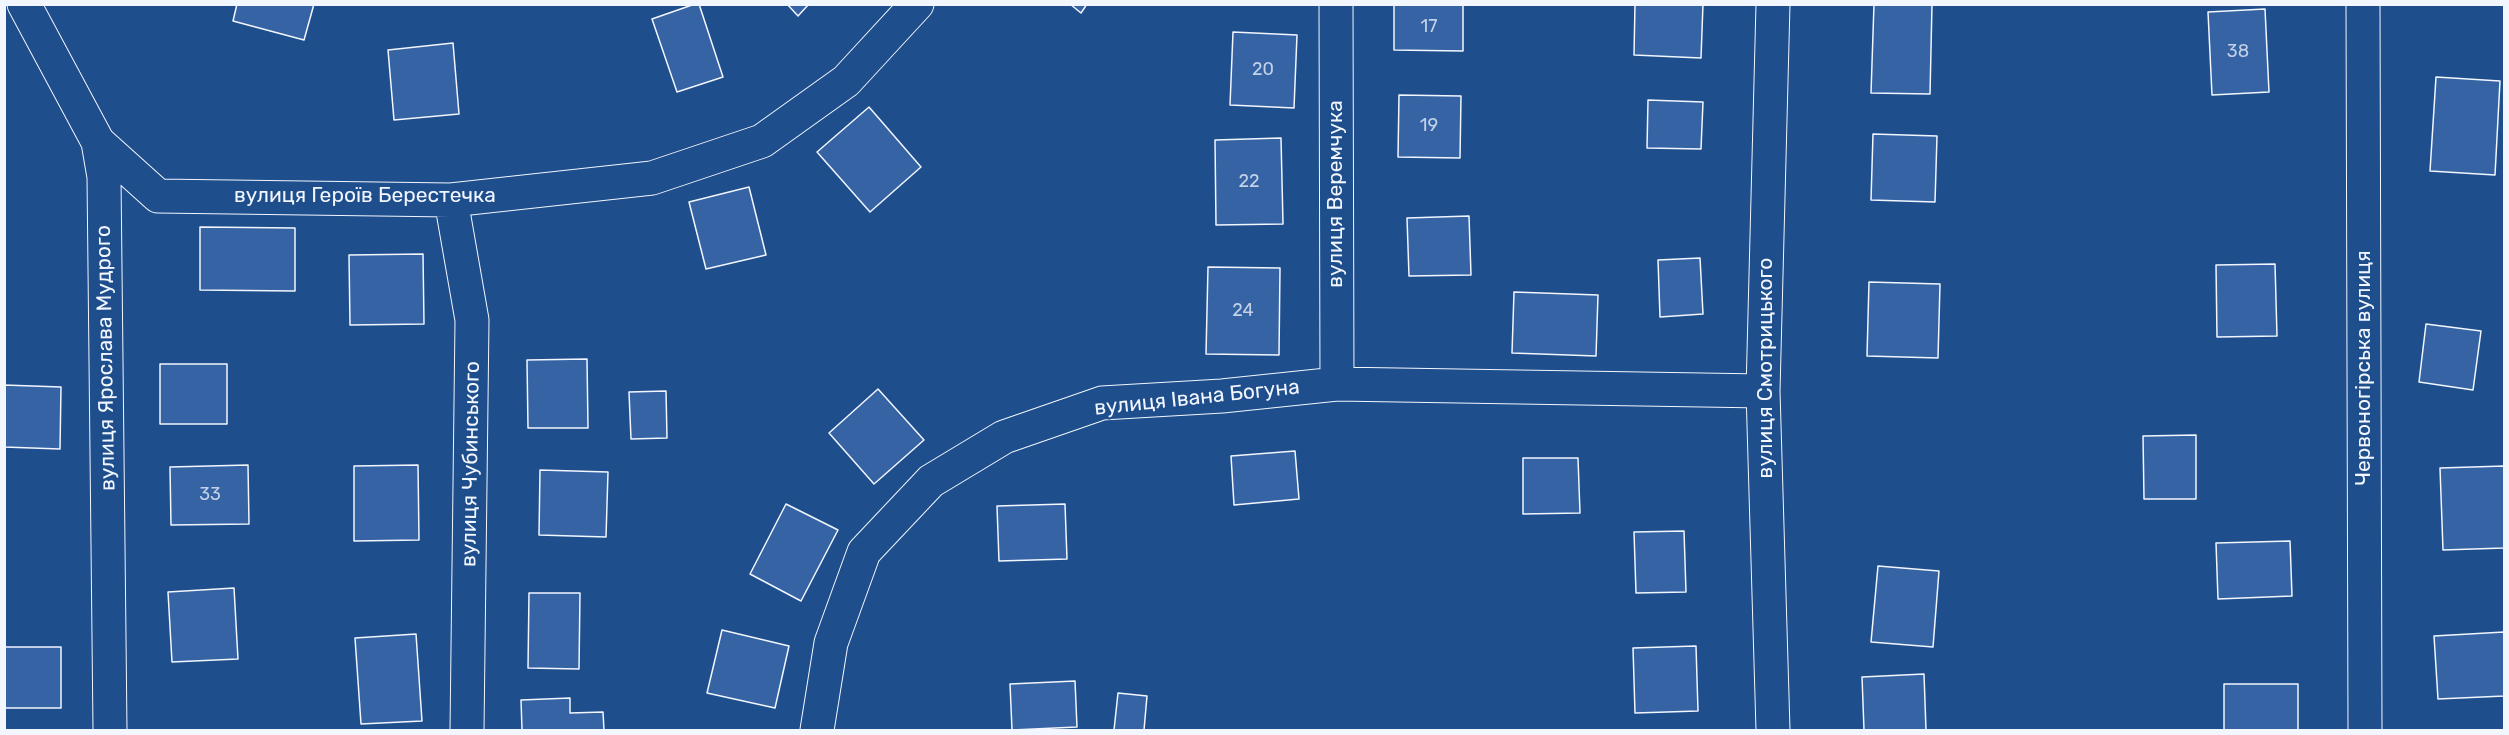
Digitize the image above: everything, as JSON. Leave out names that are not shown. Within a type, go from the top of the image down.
[{"type":"street","name":"вулиця Ярослава Мудрого","points":[[24,4],[98,142],[104,177],[110,730]]},
{"type":"street","name":"вулиця Героїв Берестечка","points":[[98,142],[158,196],[452,200],[652,178],[762,141],[846,81],[917,4]]},
{"type":"street","name":"вулиця Веремчука","points":[[1336,4],[1337,384]]},
{"type":"street","name":"вулиця Смотрицького","points":[[1773,4],[1763,391],[1773,730]]},
{"type":"street","name":"Червоногірська вулиця","points":[[2363,4],[2365,730]]},
{"type":"street","name":"вулиця Чубинського","points":[[452,200],[472,320],[467,730]]},
{"type":"street","name":"вулиця Івана Богуна","points":[[817,730],[831,643],[864,552],[931,481],[1004,437],[1102,403],[1222,396],[1337,384],[1763,391]]},
{"type":"building","points":[[237,4],[314,4],[304,40],[233,21]]},
{"type":"building","points":[[699,4],[723,77],[677,92],[652,19]]},
{"type":"building","points":[[787,4],[809,4],[798,16]]},
{"type":"building","points":[[1070,4],[1087,4],[1081,13]]},
{"type":"building","points":[[1394,4],[1463,4],[1463,51],[1394,50]]},
{"type":"building","points":[[1635,4],[1703,4],[1701,58],[1634,55]]},
{"type":"building","points":[[1874,4],[1932,4],[1930,94],[1871,93]]},
{"type":"building","points":[[2265,9],[2269,92],[2212,95],[2208,12]]},
{"type":"building","points":[[1233,32],[1297,35],[1294,108],[1230,105]]},
{"type":"building","points":[[453,43],[459,114],[394,120],[388,50]]},
{"type":"building","points":[[2436,77],[2500,81],[2495,175],[2430,171]]},
{"type":"building","points":[[1399,95],[1461,96],[1460,158],[1398,157]]},
{"type":"building","points":[[1648,100],[1703,102],[1701,149],[1647,148]]},
{"type":"building","points":[[869,107],[921,167],[870,212],[817,152]]},
{"type":"building","points":[[1873,134],[1937,136],[1935,202],[1871,200]]},
{"type":"building","points":[[1281,138],[1283,224],[1216,225],[1215,140]]},
{"type":"building","points":[[749,187],[766,255],[706,269],[689,202]]},
{"type":"building","points":[[1469,216],[1471,275],[1409,276],[1407,218]]},
{"type":"building","points":[[200,227],[295,228],[295,291],[200,290]]},
{"type":"building","points":[[423,254],[424,324],[350,325],[349,255]]},
{"type":"building","points":[[1700,258],[1703,314],[1660,317],[1658,260]]},
{"type":"building","points":[[2275,264],[2277,336],[2217,337],[2216,265]]},
{"type":"building","points":[[1208,267],[1280,268],[1279,355],[1206,354]]},
{"type":"building","points":[[1869,282],[1940,284],[1938,358],[1867,356]]},
{"type":"building","points":[[1514,292],[1598,295],[1596,356],[1512,353]]},
{"type":"building","points":[[2426,324],[2481,331],[2473,390],[2419,382]]},
{"type":"building","points":[[587,359],[588,428],[528,428],[527,360]]},
{"type":"building","points":[[160,364],[227,364],[227,424],[160,424]]},
{"type":"building","points":[[4,385],[61,387],[60,449],[4,447]]},
{"type":"building","points":[[878,389],[924,440],[874,484],[829,433]]},
{"type":"building","points":[[666,391],[667,438],[631,439],[629,392]]},
{"type":"building","points":[[2196,435],[2196,499],[2144,499],[2143,436]]},
{"type":"building","points":[[1295,451],[1299,499],[1234,505],[1231,456]]},
{"type":"building","points":[[1523,458],[1578,458],[1580,513],[1523,514]]},
{"type":"building","points":[[248,465],[249,524],[171,525],[170,467]]},
{"type":"building","points":[[418,465],[419,540],[354,541],[354,466]]},
{"type":"building","points":[[2504,466],[2504,548],[2443,550],[2440,468]]},
{"type":"building","points":[[540,470],[608,472],[606,537],[539,535]]},
{"type":"building","points":[[786,504],[838,530],[801,601],[750,574]]},
{"type":"building","points":[[1065,504],[1067,559],[999,561],[997,506]]},
{"type":"building","points":[[1684,531],[1686,592],[1636,593],[1634,532]]},
{"type":"building","points":[[2290,541],[2292,596],[2218,599],[2216,543]]},
{"type":"building","points":[[1878,566],[1939,571],[1933,647],[1871,642]]},
{"type":"building","points":[[234,588],[238,659],[172,662],[168,592]]},
{"type":"building","points":[[529,593],[580,593],[579,669],[528,668]]},
{"type":"building","points":[[722,630],[789,646],[775,708],[707,693]]},
{"type":"building","points":[[2504,632],[2504,696],[2438,699],[2434,636]]},
{"type":"building","points":[[416,634],[422,721],[361,724],[355,638]]},
{"type":"building","points":[[1696,646],[1698,711],[1635,713],[1633,648]]},
{"type":"building","points":[[4,647],[61,647],[61,708],[4,708]]},
{"type":"building","points":[[1924,674],[1926,730],[1864,730],[1862,677]]},
{"type":"building","points":[[1075,681],[1077,727],[1012,730],[1010,684]]},
{"type":"building","points":[[2224,684],[2298,684],[2298,730],[2224,730]]},
{"type":"building","points":[[1118,693],[1147,696],[1144,730],[1114,730]]},
{"type":"building","points":[[570,698],[570,713],[603,712],[604,730],[522,730],[521,700]]}]
